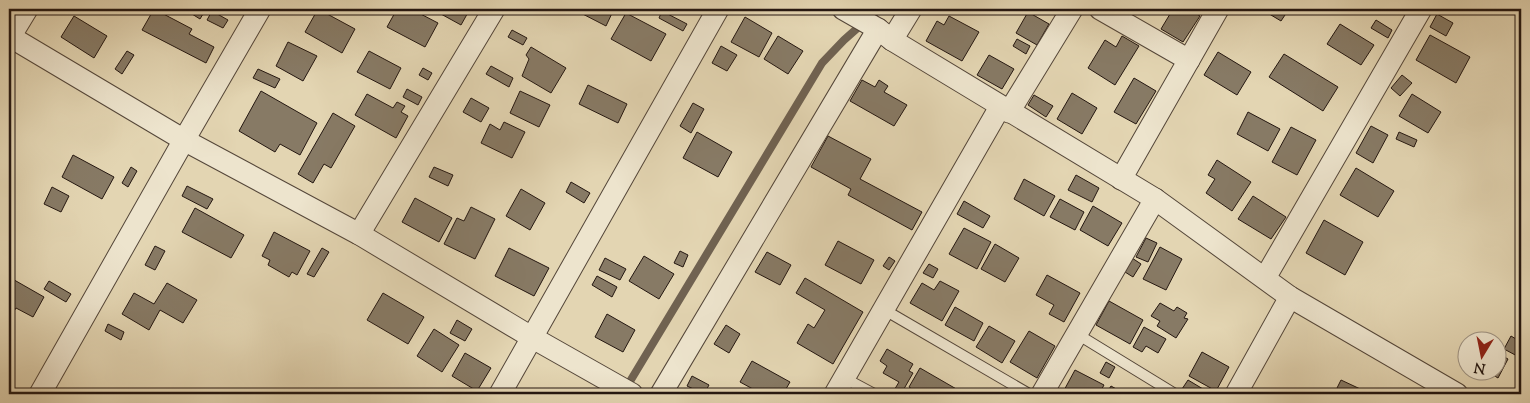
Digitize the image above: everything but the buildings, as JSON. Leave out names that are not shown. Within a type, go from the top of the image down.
[{"type":"street","points":[[26,9],[10,36],[184,140],[359,234],[532,338],[632,394]]},
{"type":"street","points":[[40,394],[260,9]]},
{"type":"street","points":[[359,234],[494,9]]},
{"type":"street","points":[[500,394],[718,9]]},
{"type":"street","points":[[843,9],[1155,199],[1290,297],[1457,394]]},
{"type":"street","points":[[660,394],[885,34],[911,9]]},
{"type":"street","points":[[840,386],[883,310],[1005,109],[1072,9]]},
{"type":"street","points":[[1100,9],[1188,60]]},
{"type":"street","points":[[1122,180],[1218,9]]},
{"type":"street","points":[[1265,278],[1421,9]]},
{"type":"street","points":[[1042,394],[1155,199]]},
{"type":"street","points":[[1236,394],[1290,297]]},
{"type":"lane","points":[[883,310],[1029,394]]},
{"type":"lane","points":[[1077,334],[1175,394]]},
{"type":"lane","points":[[840,386],[874,394]]},
{"type":"waterway","points":[[626,388],[822,63],[844,40],[879,9]]}]
